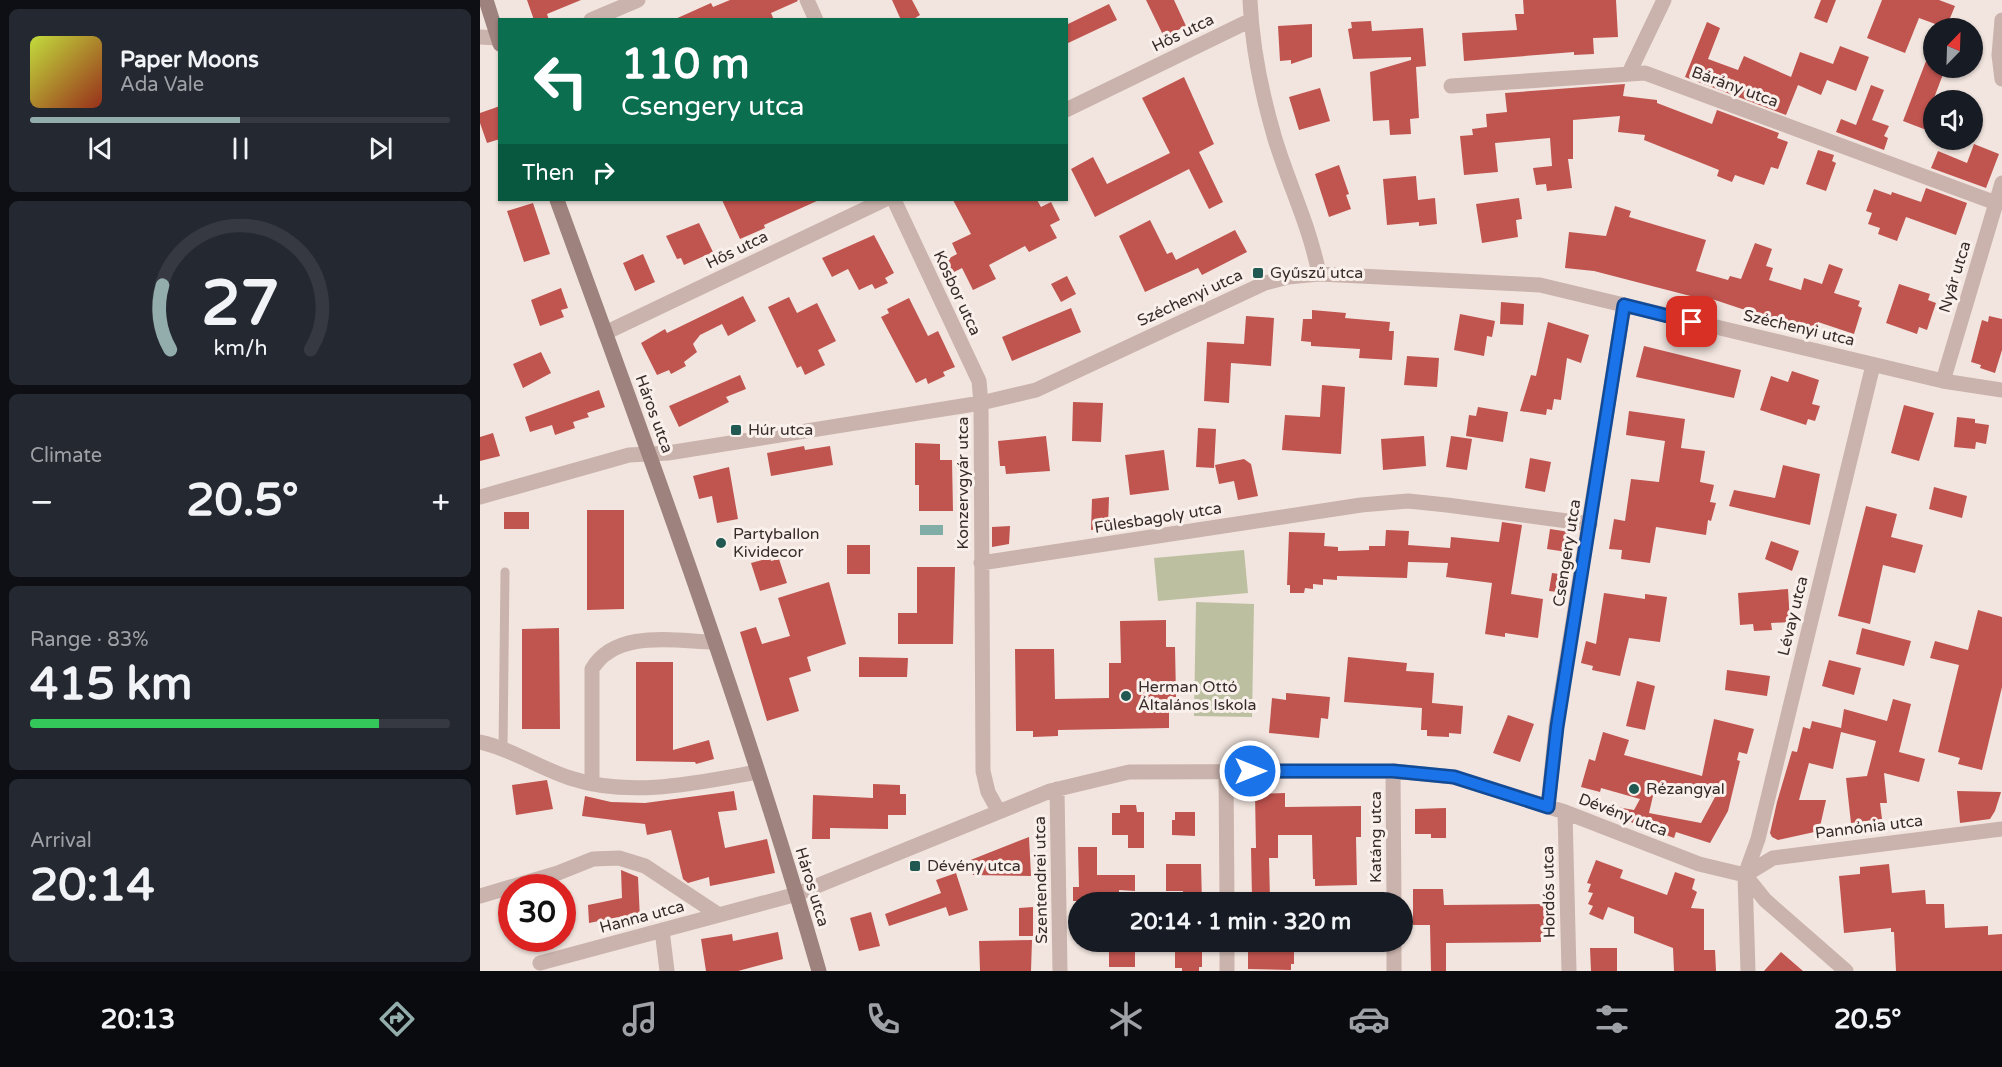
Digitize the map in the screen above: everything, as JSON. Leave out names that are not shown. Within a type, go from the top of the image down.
[{"type":"street","points":[[480,37],[498,41],[486,0]]},
{"type":"street","points":[[596,18],[638,0]]},
{"type":"street","points":[[807,0],[815,18]]},
{"type":"street","points":[[1251,0],[1251,20],[1261,86],[1276,141],[1313,245],[1319,274]]},
{"type":"street","points":[[1629,73],[1665,0]]},
{"type":"street","name":"Hős utca","points":[[1068,109],[1251,20]]},
{"type":"street","points":[[2002,20],[1999,55],[2002,79]]},
{"type":"street","name":"Bárány utca","points":[[1451,86],[1645,73],[1996,203]]},
{"type":"street","name":"Nyár utca","points":[[1943,381],[2002,183]]},
{"type":"street","name":"Háros utca","points":[[557,201],[714,642],[797,894],[819,971]]},
{"type":"street","name":"Hős utca","points":[[606,333],[882,201]]},
{"type":"street","name":"Kosbor utca","points":[[894,201],[979,381],[981,403]]},
{"type":"street","name":"Széchenyi utca","points":[[648,452],[668,453],[981,403],[1036,390],[1265,283],[1288,277],[1319,274],[1540,285],[1943,381],[2002,390]]},
{"type":"street","name":"Csengery utca","points":[[1548,807],[1557,727],[1624,305]]},
{"type":"street","name":"Lévay utca","points":[[1745,875],[1758,839],[1873,364]]},
{"type":"street","name":"Konzervgyár utca","points":[[981,403],[981,563]]},
{"type":"street","points":[[480,497],[648,452]]},
{"type":"street","name":"Fülesbagoly utca","points":[[981,563],[1361,505],[1408,501],[1590,524]]},
{"type":"street","points":[[981,563],[983,771],[988,792],[999,812]]},
{"type":"street","points":[[591,784],[592,669],[598,657],[629,641],[714,642]]},
{"type":"street","points":[[480,742],[591,784],[658,788],[757,772]]},
{"type":"street","points":[[1226,770],[1227,892]]},
{"type":"street","name":"Dévény utca","points":[[797,894],[1057,789],[1129,772],[1226,770],[1393,771],[1454,777],[1565,812],[1699,864],[1745,875]]},
{"type":"street","name":"Katáng utca","points":[[1393,771],[1394,892]]},
{"type":"street","name":"Szentendrei utca","points":[[1057,789],[1060,971]]},
{"type":"street","name":"Hordós utca","points":[[1565,812],[1569,971]]},
{"type":"street","name":"Pannónia utca","points":[[1745,875],[1773,858],[2002,829]]},
{"type":"street","points":[[480,896],[558,873],[593,859],[619,858],[645,866],[719,915]]},
{"type":"street","points":[[1745,875],[1748,971]]},
{"type":"street","points":[[1745,875],[1765,900],[1846,971]]},
{"type":"street","name":"Hanna utca","points":[[540,963],[797,894]]},
{"type":"street","points":[[662,930],[667,971]]},
{"type":"street","points":[[1227,952],[1227,971]]},
{"type":"street","points":[[1394,952],[1394,971]]},
{"type":"lane","points":[[503,749],[505,572]]},
{"type":"green space","points":[[1244,550],[1248,593],[1158,601],[1154,558]]},
{"type":"green space","points":[[1196,602],[1254,604],[1252,717],[1194,716]]},
{"type":"water","points":[[920,525],[943,525],[943,535],[920,535]]},
{"type":"building","points":[[527,0],[581,0],[547,14],[548,18],[533,18]]},
{"type":"building","points":[[730,0],[798,1],[771,13],[773,18],[677,18],[711,3],[713,7]]},
{"type":"building","points":[[892,0],[912,0],[920,15],[915,18],[900,18]]},
{"type":"building","points":[[1146,0],[1174,0],[1186,26],[1164,37]]},
{"type":"building","points":[[1523,0],[1616,0],[1618,37],[1593,38],[1594,54],[1574,55],[1574,52],[1464,61],[1462,33],[1517,30],[1515,14],[1524,14]]},
{"type":"building","points":[[1821,0],[1836,0],[1827,23],[1814,18]]},
{"type":"building","points":[[1882,0],[1939,0],[1955,6],[1950,18],[1919,18],[1905,53],[1867,38]]},
{"type":"building","points":[[1109,4],[1117,20],[1068,43],[1068,24]]},
{"type":"building","points":[[1371,21],[1372,31],[1423,28],[1426,66],[1416,67],[1419,118],[1410,119],[1411,134],[1390,135],[1389,120],[1373,121],[1370,72],[1411,60],[1411,57],[1353,59],[1348,29],[1352,28],[1351,22]]},
{"type":"building","points":[[1707,22],[1720,28],[1708,59],[1738,70],[1744,56],[1791,77],[1800,52],[1833,64],[1840,46],[1869,57],[1856,91],[1827,80],[1821,95],[1798,85],[1786,115],[1685,77]]},
{"type":"building","points":[[1312,24],[1312,57],[1291,64],[1291,60],[1280,61],[1278,26]]},
{"type":"building","points":[[1923,69],[1923,78],[1942,78],[1937,90],[1923,90],[1923,129],[1903,121]]},
{"type":"building","points":[[1184,77],[1214,144],[1199,152],[1223,202],[1209,209],[1189,169],[1095,217],[1071,169],[1093,157],[1107,184],[1170,153],[1142,98]]},
{"type":"building","points":[[1625,84],[1623,96],[1657,100],[1657,103],[1712,124],[1717,110],[1779,133],[1777,138],[1788,142],[1778,169],[1771,167],[1764,185],[1735,175],[1732,182],[1717,176],[1719,170],[1644,140],[1645,135],[1618,132],[1620,116],[1573,120],[1573,159],[1568,159],[1572,188],[1547,191],[1546,184],[1536,185],[1533,168],[1552,166],[1550,138],[1495,143],[1498,172],[1464,175],[1460,136],[1473,135],[1472,129],[1487,127],[1486,114],[1507,112],[1505,93]]},
{"type":"building","points":[[1871,85],[1884,90],[1872,120],[1889,126],[1884,136],[1888,138],[1884,150],[1836,132],[1841,119],[1856,125]]},
{"type":"building","points":[[1320,88],[1330,121],[1299,130],[1289,97]]},
{"type":"building","points":[[498,107],[498,140],[487,143],[480,123],[480,113]]},
{"type":"building","points":[[1983,148],[1999,154],[1986,188],[1931,168],[1938,151],[1967,163],[1972,150],[1983,150]]},
{"type":"building","points":[[1818,150],[1834,155],[1832,161],[1836,163],[1826,191],[1806,184]]},
{"type":"building","points":[[1339,165],[1349,194],[1346,195],[1351,209],[1329,217],[1315,174]]},
{"type":"building","points":[[1416,176],[1418,200],[1435,198],[1437,224],[1419,226],[1419,222],[1387,225],[1383,179]]},
{"type":"building","points":[[1926,188],[1967,203],[1956,235],[1906,217],[1897,241],[1878,234],[1880,228],[1868,224],[1872,213],[1866,211],[1874,189],[1891,195],[1892,192],[1921,202]]},
{"type":"building","points":[[1519,198],[1522,219],[1516,220],[1518,237],[1482,243],[1476,204]]},
{"type":"building","points":[[722,201],[817,201],[764,225],[765,228],[740,239]]},
{"type":"building","points":[[954,201],[1038,201],[1041,207],[1051,202],[1060,220],[1050,225],[1057,238],[1029,252],[1025,246],[989,265],[996,279],[973,290],[962,268],[950,274],[944,261],[957,254],[952,243],[971,234]]},
{"type":"building","points":[[533,203],[550,254],[524,262],[507,211]]},
{"type":"building","points":[[1615,206],[1631,211],[1629,217],[1706,240],[1696,271],[1728,280],[1730,276],[1741,279],[1755,243],[1772,249],[1766,266],[1773,268],[1769,280],[1801,290],[1804,278],[1822,284],[1829,264],[1843,269],[1834,293],[1860,301],[1858,306],[1862,308],[1854,334],[1818,322],[1817,329],[1778,321],[1703,296],[1702,299],[1594,271],[1565,268],[1569,232],[1606,236]]},
{"type":"building","points":[[1150,220],[1167,254],[1172,252],[1176,260],[1235,230],[1247,252],[1202,275],[1198,268],[1145,292],[1119,236]]},
{"type":"building","points":[[699,223],[713,252],[684,265],[681,258],[677,259],[666,236]]},
{"type":"building","points":[[874,235],[894,273],[885,278],[888,283],[875,289],[872,284],[859,290],[848,269],[832,277],[822,258]]},
{"type":"building","points":[[643,254],[655,282],[635,291],[623,263]]},
{"type":"building","points":[[1067,276],[1076,294],[1061,302],[1051,284]]},
{"type":"building","points":[[1899,284],[1930,294],[1928,300],[1936,303],[1927,330],[1919,327],[1917,334],[1886,323]]},
{"type":"building","points":[[561,288],[568,308],[561,310],[564,317],[540,326],[531,300]]},
{"type":"building","points":[[743,296],[756,321],[728,336],[722,324],[700,335],[693,344],[697,352],[684,362],[686,366],[671,374],[669,370],[657,375],[641,343],[665,329],[667,333]]},
{"type":"building","points":[[789,297],[797,313],[817,303],[836,341],[818,350],[825,365],[805,375],[801,366],[797,368],[768,307]]},
{"type":"building","points":[[909,298],[928,336],[938,331],[955,367],[943,372],[945,376],[928,384],[926,378],[916,383],[881,317],[889,313],[887,309]]},
{"type":"building","points":[[1501,302],[1524,304],[1523,325],[1500,324]]},
{"type":"building","points":[[1071,308],[1081,332],[1012,361],[1002,337]]},
{"type":"building","points":[[1312,310],[1346,313],[1345,318],[1390,322],[1389,331],[1394,331],[1392,360],[1359,358],[1360,349],[1311,346],[1311,342],[1301,341],[1303,319],[1312,319]]},
{"type":"building","points":[[1460,314],[1495,321],[1492,337],[1487,336],[1484,356],[1454,350]]},
{"type":"building","points":[[1246,316],[1274,318],[1271,366],[1231,363],[1229,403],[1204,401],[1207,342],[1244,344]]},
{"type":"building","points":[[1989,316],[2002,319],[2002,350],[1995,373],[1971,362],[1982,320],[1988,322]]},
{"type":"building","points":[[1548,322],[1589,335],[1581,363],[1567,358],[1561,400],[1554,399],[1552,410],[1547,409],[1546,415],[1520,411],[1531,375],[1536,376]]},
{"type":"building","points":[[1644,346],[1741,370],[1734,398],[1636,377]]},
{"type":"building","points":[[541,352],[551,373],[523,388],[513,364]]},
{"type":"building","points":[[1407,356],[1439,358],[1437,387],[1404,385]]},
{"type":"building","points":[[1792,371],[1819,380],[1812,404],[1820,406],[1815,421],[1808,419],[1806,425],[1760,410],[1771,376],[1788,382]]},
{"type":"building","points":[[740,375],[746,389],[726,397],[729,402],[679,427],[669,406]]},
{"type":"building","points":[[1322,385],[1345,387],[1341,454],[1282,450],[1285,415],[1320,417]]},
{"type":"building","points":[[599,390],[605,407],[587,413],[589,417],[573,422],[575,428],[555,435],[552,425],[530,432],[525,417]]},
{"type":"building","points":[[1073,402],[1103,403],[1101,442],[1072,441]]},
{"type":"building","points":[[1904,405],[1934,413],[1919,461],[1891,453]]},
{"type":"building","points":[[1478,407],[1508,412],[1503,442],[1466,436],[1469,415],[1476,416]]},
{"type":"building","points":[[1629,411],[1685,419],[1681,448],[1705,451],[1700,482],[1714,485],[1710,502],[1716,503],[1711,521],[1708,520],[1706,535],[1656,527],[1650,563],[1621,559],[1622,550],[1609,549],[1614,519],[1625,521],[1631,479],[1659,482],[1665,441],[1626,435]]},
{"type":"building","points":[[1957,417],[1975,419],[1975,423],[1989,425],[1986,444],[1976,442],[1975,449],[1954,447]]},
{"type":"building","points":[[1198,428],[1216,429],[1214,468],[1196,467]]},
{"type":"building","points":[[493,433],[500,456],[480,461],[480,437]]},
{"type":"building","points":[[1046,436],[1050,471],[1006,474],[1005,466],[1000,466],[998,441]]},
{"type":"building","points":[[1424,436],[1426,466],[1383,470],[1381,439]]},
{"type":"building","points":[[1451,436],[1472,439],[1467,470],[1446,467]]},
{"type":"building","points":[[915,443],[940,444],[940,460],[952,460],[953,511],[919,511],[919,485],[915,485]]},
{"type":"building","points":[[804,446],[805,450],[830,446],[833,465],[771,476],[767,453]]},
{"type":"building","points":[[1164,450],[1169,490],[1130,495],[1125,455]]},
{"type":"building","points":[[1530,458],[1551,462],[1545,492],[1525,488]]},
{"type":"building","points":[[1244,459],[1251,464],[1258,496],[1238,500],[1234,481],[1219,484],[1215,465]]},
{"type":"building","points":[[1783,465],[1820,474],[1810,525],[1729,506],[1734,490],[1775,498]]},
{"type":"building","points":[[729,467],[738,519],[717,523],[712,496],[699,499],[693,476]]},
{"type":"building","points":[[1934,487],[1967,496],[1962,518],[1929,509]]},
{"type":"building","points":[[1109,497],[1108,527],[1091,530],[1092,499]]},
{"type":"building","points":[[1866,506],[1897,514],[1891,537],[1923,545],[1915,573],[1883,565],[1870,624],[1838,616]]},
{"type":"building","points":[[587,510],[624,510],[624,609],[587,610]]},
{"type":"building","points":[[504,512],[529,512],[529,529],[504,529]]},
{"type":"building","points":[[1502,522],[1522,525],[1511,594],[1543,599],[1538,638],[1505,633],[1505,637],[1485,634],[1492,583],[1446,577],[1448,563],[1408,562],[1407,578],[1337,576],[1337,580],[1323,579],[1323,585],[1313,584],[1313,589],[1305,588],[1304,593],[1290,593],[1290,585],[1287,585],[1289,532],[1325,533],[1324,546],[1338,547],[1338,551],[1369,550],[1369,546],[1385,546],[1386,530],[1409,531],[1408,545],[1450,548],[1451,537],[1499,542]]},
{"type":"building","points":[[1010,526],[1009,544],[992,547],[992,527]]},
{"type":"building","points":[[1550,529],[1570,532],[1567,552],[1547,549]]},
{"type":"building","points":[[1771,541],[1799,551],[1792,571],[1765,559]]},
{"type":"building","points":[[847,545],[870,545],[870,574],[847,574]]},
{"type":"building","points":[[770,558],[771,561],[779,559],[787,583],[760,591],[751,563]]},
{"type":"building","points":[[917,567],[955,567],[953,644],[898,644],[898,613],[917,613]]},
{"type":"building","points":[[1552,573],[1568,575],[1566,593],[1549,591]]},
{"type":"building","points":[[829,582],[846,644],[807,657],[811,671],[789,678],[799,711],[767,721],[740,632],[756,627],[762,644],[790,636],[778,598]]},
{"type":"building","points":[[1788,589],[1790,622],[1771,623],[1772,630],[1754,631],[1753,624],[1740,625],[1738,593]]},
{"type":"building","points":[[1604,593],[1645,599],[1645,594],[1667,597],[1660,642],[1629,638],[1620,676],[1592,670],[1593,666],[1581,663],[1586,641],[1596,644]]},
{"type":"building","points":[[1978,610],[2002,617],[2002,687],[1982,770],[1958,764],[1960,758],[1938,752],[1959,665],[1930,658],[1935,641],[1968,650]]},
{"type":"building","points":[[1166,620],[1166,647],[1175,647],[1176,697],[1169,697],[1169,728],[1058,730],[1058,736],[1033,737],[1033,731],[1016,731],[1015,649],[1054,649],[1055,699],[1109,698],[1109,663],[1121,663],[1120,621]]},
{"type":"building","points":[[559,628],[560,729],[522,729],[522,629]]},
{"type":"building","points":[[1862,628],[1911,641],[1904,666],[1856,654]]},
{"type":"building","points":[[859,657],[908,658],[907,677],[859,677]]},
{"type":"building","points":[[1348,657],[1407,663],[1406,671],[1434,673],[1432,703],[1463,706],[1461,734],[1449,733],[1449,737],[1427,736],[1427,730],[1421,730],[1422,708],[1344,702]]},
{"type":"building","points":[[1829,660],[1861,668],[1854,695],[1822,686]]},
{"type":"building","points":[[636,662],[673,662],[673,750],[709,740],[714,759],[696,764],[695,762],[636,761]]},
{"type":"building","points":[[1727,670],[1770,676],[1767,696],[1725,690]]},
{"type":"building","points":[[1637,681],[1655,686],[1645,730],[1626,726]]},
{"type":"building","points":[[1286,693],[1330,697],[1328,719],[1321,718],[1319,738],[1269,733],[1272,698],[1286,700]]},
{"type":"building","points":[[1893,699],[1911,704],[1899,752],[1925,759],[1919,782],[1884,773],[1887,803],[1880,803],[1882,819],[1851,823],[1846,778],[1867,776],[1876,741],[1841,732],[1833,769],[1809,763],[1799,800],[1826,800],[1819,831],[1778,840],[1772,837],[1770,833],[1777,802],[1792,751],[1797,752],[1803,727],[1810,729],[1812,721],[1841,728],[1844,709],[1887,721]]},
{"type":"building","points":[[1508,715],[1534,724],[1520,762],[1493,753]]},
{"type":"building","points":[[1714,719],[1754,729],[1747,754],[1739,752],[1737,760],[1740,761],[1728,811],[1710,843],[1676,832],[1674,838],[1609,814],[1611,806],[1634,810],[1640,799],[1601,788],[1600,792],[1581,787],[1589,759],[1595,761],[1603,732],[1629,740],[1624,755],[1702,776]],"holes":[[[1656,783],[1715,797],[1701,823],[1649,813]]]},
{"type":"building","points":[[547,780],[553,809],[516,815],[512,785]]},
{"type":"building","points":[[873,784],[900,785],[900,794],[906,794],[906,815],[888,815],[888,829],[830,828],[830,839],[812,839],[813,795],[873,798]]},
{"type":"building","points":[[734,791],[737,810],[718,812],[725,848],[767,839],[775,873],[710,886],[709,877],[688,883],[683,879],[671,830],[647,835],[645,824],[582,816],[585,796],[611,802],[645,803]]},
{"type":"building","points":[[1957,791],[2001,792],[1990,819],[1960,823]]},
{"type":"building","points":[[1285,793],[1285,807],[1361,806],[1361,837],[1356,837],[1357,885],[1315,886],[1312,835],[1278,835],[1278,858],[1269,858],[1270,892],[1252,892],[1251,848],[1256,848],[1255,794]]},
{"type":"building","points":[[1120,805],[1136,805],[1137,812],[1144,812],[1144,848],[1128,848],[1128,835],[1112,835],[1112,813],[1120,813]]},
{"type":"building","points":[[1446,808],[1446,838],[1431,838],[1431,834],[1415,834],[1415,809]]},
{"type":"building","points":[[1175,812],[1195,812],[1195,836],[1172,835],[1172,820],[1175,820]]},
{"type":"building","points":[[1029,837],[1031,876],[973,875],[968,861]]},
{"type":"building","points":[[1078,847],[1097,847],[1097,875],[1135,875],[1135,891],[1073,892],[1073,887],[1079,887]]},
{"type":"building","points":[[1596,860],[1623,870],[1620,878],[1667,895],[1675,872],[1695,879],[1692,889],[1697,892],[1691,908],[1704,909],[1704,950],[1715,950],[1716,971],[1674,971],[1673,948],[1634,933],[1634,917],[1608,907],[1603,920],[1589,914],[1593,906],[1588,904],[1593,893],[1588,892],[1591,884],[1587,883]]},
{"type":"building","points":[[1166,864],[1201,864],[1202,892],[1166,891]]},
{"type":"building","points":[[1889,864],[1892,893],[1925,890],[1926,904],[1944,904],[1945,928],[1988,926],[1988,935],[2002,934],[2002,971],[1896,971],[1894,932],[1891,932],[1891,928],[1844,933],[1839,876],[1860,874],[1860,867]]},
{"type":"building","points":[[621,870],[638,877],[640,919],[624,923],[624,916],[589,923],[588,905],[622,898]]},
{"type":"building","points":[[956,873],[968,910],[949,916],[946,907],[889,926],[885,914],[941,893],[936,880]]},
{"type":"building","points":[[1413,889],[1443,889],[1444,905],[1547,904],[1548,934],[1541,934],[1541,942],[1446,943],[1446,971],[1431,971],[1430,925],[1413,925]]},
{"type":"building","points":[[1033,907],[1033,936],[1019,936],[1019,908]]},
{"type":"building","points":[[871,912],[880,946],[859,951],[850,918]]},
{"type":"building","points":[[778,932],[783,959],[738,971],[706,971],[701,939],[732,934],[733,941]]},
{"type":"building","points":[[1032,940],[1031,971],[980,971],[979,941]]},
{"type":"building","points":[[1590,948],[1617,948],[1617,971],[1591,971]]},
{"type":"building","points":[[1109,952],[1135,952],[1135,967],[1109,967]]},
{"type":"building","points":[[1175,952],[1202,952],[1202,967],[1199,967],[1199,971],[1182,971],[1182,968],[1175,968]]},
{"type":"building","points":[[1248,952],[1294,952],[1294,964],[1291,964],[1291,970],[1248,969]]},
{"type":"building","points":[[1781,952],[1803,971],[1764,971]]},
{"type":"place","name":"Gyűszű utca","points":[[1258,273]]},
{"type":"place","name":"Húr utca","points":[[736,430]]},
{"type":"place","name":"Partyballon Kividecor","points":[[721,543]]},
{"type":"place","name":"Herman Ottó Általános Iskola","points":[[1126,696]]},
{"type":"place","name":"Rézangyal","points":[[1634,789]]},
{"type":"place","name":"Dévény utca","points":[[915,866]]},
{"type":"route","points":[[1250,771],[1393,771],[1454,777],[1548,807],[1557,727],[1624,305],[1692,322]]}]
